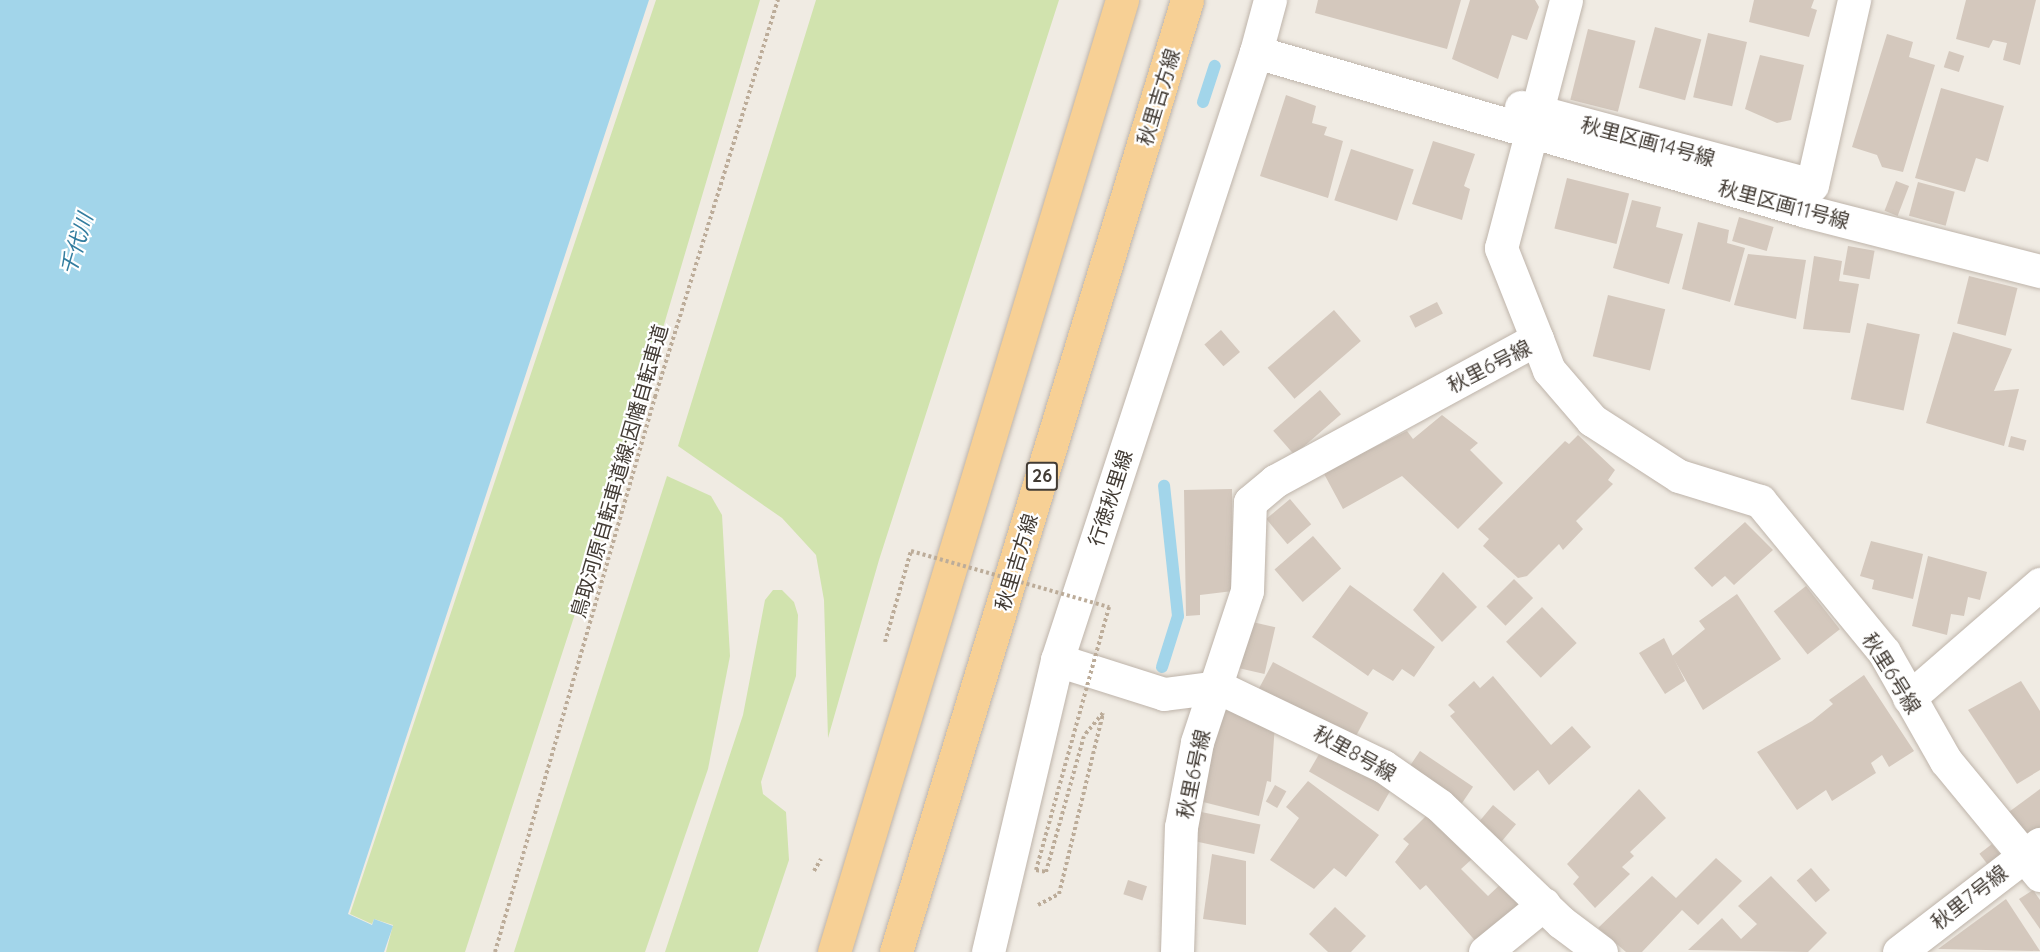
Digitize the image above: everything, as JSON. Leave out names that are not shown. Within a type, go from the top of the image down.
[{"type":"main road","points":[[834,952],[1122,0]]},
{"type":"main road","name":"秋里吉方線","points":[[896,952],[1187,0]]},
{"type":"street","points":[[1256,51],[1270,0]]},
{"type":"street","points":[[1537,339],[1501,248],[1566,0]]},
{"type":"street","points":[[1809,198],[1854,0]]},
{"type":"street","points":[[1303,44],[1533,122]]},
{"type":"street","name":"秋里区画11号線","points":[[1256,51],[1533,122],[1809,198],[2040,271]]},
{"type":"street","name":"行徳秋里線","points":[[988,952],[1058,660],[1256,51]]},
{"type":"street","name":"秋里6号線","points":[[1177,952],[1181,827],[1197,742],[1218,687],[1252,565],[1250,502],[1275,481],[1537,339],[1549,370],[1592,420],[1679,476],[1760,501],[1884,652],[1946,761],[2034,858]]},
{"type":"street","points":[[1910,698],[2040,584]]},
{"type":"street","points":[[1058,660],[1164,694],[1218,687]]},
{"type":"street","name":"秋里8号線","points":[[1218,687],[1383,766],[1482,841],[1544,904],[1601,952]]},
{"type":"street","name":"秋里7号線","points":[[1899,952],[2034,858]]},
{"type":"street","points":[[1485,952],[1544,904]]},
{"type":"path","name":"鳥取河原自転車道線;因幡自転車道","points":[[495,952],[655,397],[778,0]]},
{"type":"path","points":[[911,551],[1109,607],[1036,870],[1046,872],[1084,736],[1103,713],[1059,894],[1026,912]]},
{"type":"green space","points":[[656,0],[760,0],[613,497],[465,952],[386,952],[393,925],[374,919],[372,924],[350,914]]},
{"type":"green space","points":[[816,0],[1059,0],[879,560],[828,738],[824,600],[816,555],[782,518],[678,446]]},
{"type":"green space","points":[[667,476],[711,496],[722,515],[730,656],[708,769],[645,952],[514,952]]},
{"type":"green space","points":[[773,590],[782,590],[794,602],[798,615],[796,676],[761,782],[763,794],[786,812],[789,860],[758,952],[665,952],[743,715],[765,600]]},
{"type":"water","name":"千代川","points":[[0,0],[649,0],[348,914],[372,925],[374,919],[393,926],[384,952],[0,952]]},
{"type":"building","points":[[1318,0],[1461,0],[1447,49],[1315,13]]},
{"type":"building","points":[[1470,0],[1535,0],[1539,7],[1527,40],[1512,35],[1498,79],[1452,59]]},
{"type":"building","points":[[1754,0],[1814,0],[1811,8],[1817,10],[1809,37],[1749,22]]},
{"type":"building","points":[[1966,0],[2036,0],[2020,65],[2003,60],[2007,43],[1993,40],[1989,48],[1956,39]]},
{"type":"building","points":[[1655,27],[1701,39],[1685,100],[1639,88]]},
{"type":"building","points":[[1588,29],[1636,41],[1618,112],[1570,100]]},
{"type":"building","points":[[1708,33],[1747,42],[1732,106],[1693,97]]},
{"type":"building","points":[[1887,34],[1913,42],[1909,57],[1935,65],[1903,172],[1882,167],[1877,155],[1852,147]]},
{"type":"building","points":[[1949,51],[1964,56],[1959,72],[1944,67]]},
{"type":"building","points":[[1760,55],[1804,65],[1791,120],[1777,123],[1745,109]]},
{"type":"building","points":[[1941,88],[2004,106],[1988,162],[1976,158],[1965,192],[1915,178]]},
{"type":"building","points":[[1286,95],[1316,106],[1312,123],[1327,127],[1324,135],[1343,141],[1328,198],[1260,176]]},
{"type":"building","points":[[1433,141],[1475,154],[1464,186],[1470,189],[1462,220],[1412,204]]},
{"type":"building","points":[[1351,149],[1414,169],[1397,221],[1334,200]]},
{"type":"building","points":[[1567,178],[1629,193],[1617,244],[1554,228]]},
{"type":"building","points":[[1896,181],[1909,186],[1898,216],[1885,211]]},
{"type":"building","points":[[1918,182],[1955,192],[1946,226],[1909,216]]},
{"type":"building","points":[[1632,200],[1661,207],[1656,227],[1683,234],[1669,284],[1613,268]]},
{"type":"building","points":[[1739,217],[1774,227],[1767,251],[1732,241]]},
{"type":"building","points":[[1698,222],[1729,230],[1727,243],[1745,248],[1730,302],[1682,289]]},
{"type":"building","points":[[1848,246],[1875,251],[1870,279],[1843,275]]},
{"type":"building","points":[[1748,254],[1806,260],[1796,319],[1734,305]]},
{"type":"building","points":[[1814,256],[1842,261],[1839,281],[1859,284],[1850,333],[1803,329]]},
{"type":"building","points":[[1969,276],[2018,288],[2006,336],[1957,324]]},
{"type":"building","points":[[1608,295],[1665,309],[1650,370],[1593,356]]},
{"type":"building","points":[[1437,302],[1443,314],[1415,328],[1409,316]]},
{"type":"building","points":[[1334,310],[1361,341],[1294,399],[1268,368]]},
{"type":"building","points":[[1867,323],[1920,334],[1904,411],[1851,399]]},
{"type":"building","points":[[1221,330],[1240,352],[1223,366],[1204,344]]},
{"type":"building","points":[[1953,332],[2012,349],[1994,391],[2019,389],[2004,446],[1926,423]]},
{"type":"building","points":[[1320,390],[1341,414],[1294,455],[1273,431]]},
{"type":"building","points":[[1442,415],[1478,443],[1470,450],[1503,483],[1458,529],[1402,476],[1343,509],[1323,472],[1407,431],[1413,439]]},
{"type":"building","points":[[1578,435],[1615,470],[1608,480],[1613,484],[1576,521],[1583,529],[1563,550],[1559,544],[1527,576],[1518,578],[1483,546],[1489,539],[1478,529],[1565,441],[1569,444]]},
{"type":"building","points":[[2011,436],[2026,440],[2024,451],[2008,447]]},
{"type":"building","points":[[1232,489],[1233,591],[1200,595],[1200,615],[1186,616],[1184,490]]},
{"type":"building","points":[[1290,499],[1311,524],[1287,544],[1266,519]]},
{"type":"building","points":[[1745,522],[1773,550],[1734,585],[1725,576],[1712,587],[1694,568]]},
{"type":"building","points":[[1313,536],[1341,568],[1303,602],[1275,569]]},
{"type":"building","points":[[1871,541],[1923,554],[1913,599],[1872,589],[1874,580],[1860,576]]},
{"type":"building","points":[[1928,556],[1987,572],[1980,600],[1968,597],[1964,616],[1951,614],[1947,635],[1912,626]]},
{"type":"building","points":[[1443,572],[1477,607],[1442,642],[1413,610]]},
{"type":"building","points":[[1514,579],[1533,598],[1506,626],[1486,607]]},
{"type":"building","points":[[1350,585],[1435,647],[1414,677],[1402,669],[1393,681],[1373,669],[1368,676],[1312,637]]},
{"type":"building","points":[[1806,586],[1840,629],[1808,655],[1774,611]]},
{"type":"building","points":[[1737,594],[1781,659],[1703,710],[1672,656],[1705,629],[1699,621]]},
{"type":"building","points":[[1542,607],[1577,643],[1541,678],[1506,642]]},
{"type":"building","points":[[1248,621],[1275,627],[1264,674],[1237,668]]},
{"type":"building","points":[[1664,638],[1685,681],[1665,694],[1639,653]]},
{"type":"building","points":[[1273,662],[1368,713],[1353,741],[1258,690]]},
{"type":"building","points":[[1864,675],[1914,751],[1889,767],[1882,755],[1871,763],[1876,773],[1832,801],[1826,790],[1797,810],[1757,752],[1812,721],[1833,704],[1829,700]]},
{"type":"building","points":[[1493,676],[1551,745],[1572,726],[1591,747],[1549,785],[1538,770],[1514,791],[1450,716],[1455,712],[1448,705],[1474,681],[1480,688]]},
{"type":"building","points":[[2021,681],[2040,711],[2040,770],[2017,784],[1968,710]]},
{"type":"building","points":[[1223,704],[1275,724],[1271,782],[1267,781],[1259,816],[1195,800]]},
{"type":"building","points":[[1322,749],[1391,789],[1378,812],[1309,772]]},
{"type":"building","points":[[1420,751],[1473,787],[1459,808],[1405,773]]},
{"type":"building","points":[[1308,781],[1379,835],[1346,877],[1334,868],[1314,889],[1270,860],[1299,818],[1286,807]]},
{"type":"building","points":[[1275,785],[1286,791],[1277,808],[1266,802]]},
{"type":"building","points":[[1639,789],[1666,818],[1630,852],[1634,856],[1622,867],[1630,874],[1595,908],[1573,884],[1579,877],[1567,864]]},
{"type":"building","points":[[2040,789],[2040,834],[2025,844],[2002,817]]},
{"type":"building","points":[[1493,805],[1516,824],[1499,844],[1476,825]]},
{"type":"building","points":[[1192,810],[1260,825],[1254,854],[1186,839]]},
{"type":"building","points":[[1427,815],[1472,859],[1461,869],[1488,896],[1503,882],[1525,908],[1479,945],[1426,885],[1420,890],[1395,862],[1409,844],[1403,839]]},
{"type":"building","points":[[1992,844],[2002,857],[1989,866],[1979,854]]},
{"type":"building","points":[[1212,854],[1246,861],[1246,925],[1203,919]]},
{"type":"building","points":[[1716,858],[1742,881],[1698,925],[1682,910],[1642,952],[1626,952],[1598,928],[1652,876],[1676,898]]},
{"type":"building","points":[[1811,868],[1830,890],[1816,902],[1797,880]]},
{"type":"building","points":[[1771,876],[1827,933],[1808,952],[1688,950],[1722,918],[1741,939],[1757,924],[1738,906]]},
{"type":"building","points":[[1128,880],[1147,886],[1142,900],[1123,894]]},
{"type":"building","points":[[2033,890],[2040,900],[2040,929],[2019,899]]},
{"type":"building","points":[[2006,899],[2040,951],[1938,949]]},
{"type":"building","points":[[1335,907],[1366,936],[1351,952],[1328,952],[1309,934]]},
{"type":"waterway","points":[[1203,102],[1215,66]]},
{"type":"waterway","points":[[1162,667],[1178,616],[1164,486]]}]
